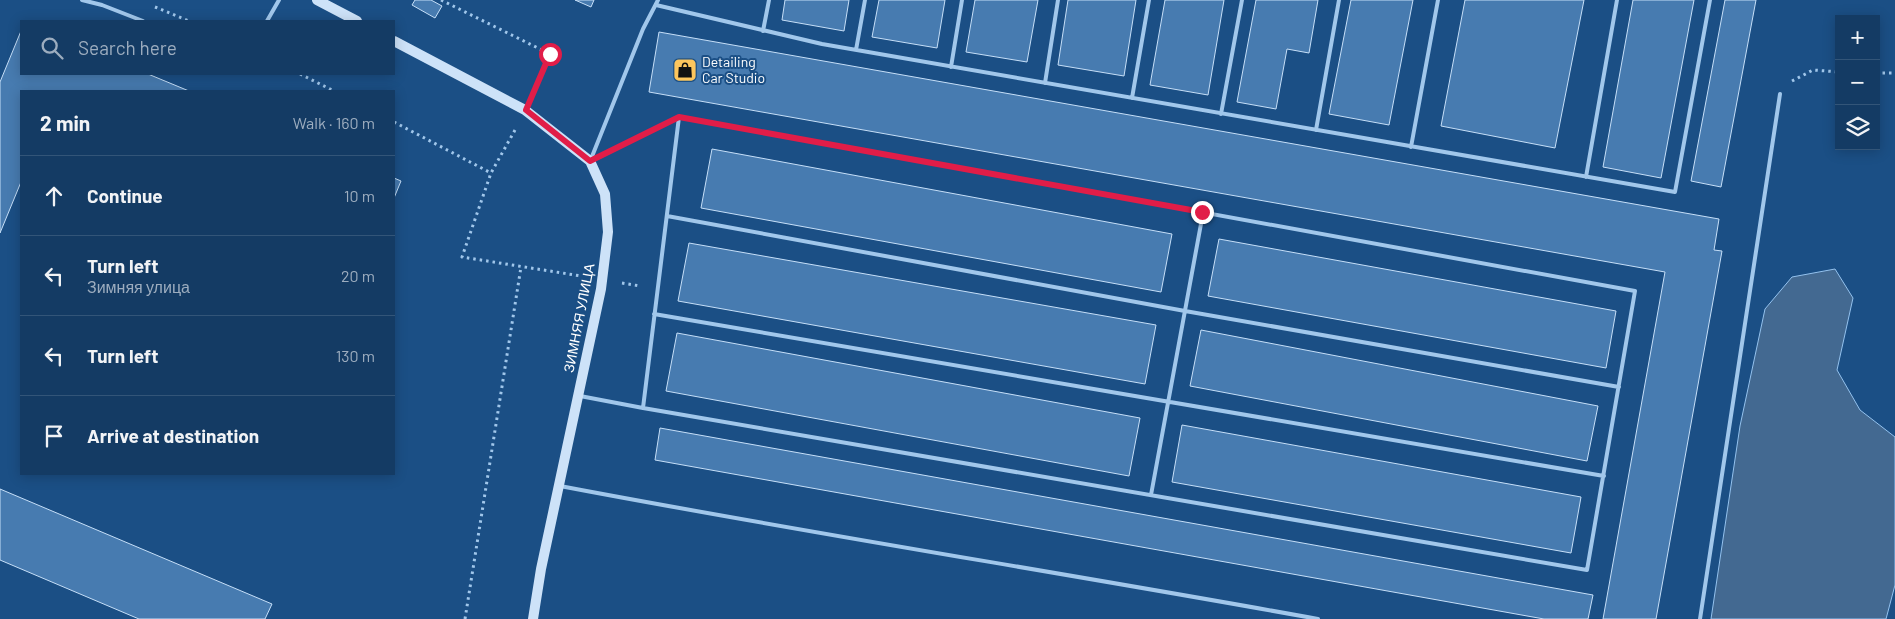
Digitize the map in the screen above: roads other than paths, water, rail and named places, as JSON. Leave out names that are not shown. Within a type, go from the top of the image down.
[{"type":"street","points":[[317,0],[355,20]]},
{"type":"street","name":"ЗИМНЯЯ УЛИЦА","points":[[395,41],[526,110],[590,161],[605,194],[608,232],[602,280],[541,569],[533,619]]},
{"type":"lane","points":[[82,0],[102,5],[140,20]]},
{"type":"lane","points":[[268,20],[279,0]]},
{"type":"lane","points":[[590,161],[643,29],[658,0]]},
{"type":"lane","points":[[763,31],[769,0]]},
{"type":"lane","points":[[856,50],[865,0]]},
{"type":"lane","points":[[951,67],[962,0]]},
{"type":"lane","points":[[1045,83],[1058,0]]},
{"type":"lane","points":[[1132,98],[1149,0]]},
{"type":"lane","points":[[1222,114],[1242,0]]},
{"type":"lane","points":[[1316,130],[1339,0]]},
{"type":"lane","points":[[1411,146],[1438,0]]},
{"type":"lane","points":[[1586,177],[1617,0]]},
{"type":"lane","points":[[656,5],[822,44],[1675,192],[1710,0]]},
{"type":"lane","points":[[1700,619],[1780,94]]},
{"type":"lane","points":[[578,395],[643,408],[1587,570],[1635,291],[679,117],[590,161]]},
{"type":"lane","points":[[643,408],[679,117]]},
{"type":"lane","points":[[1151,495],[1202,212]]},
{"type":"lane","points":[[667,216],[1185,312],[1619,387]]},
{"type":"lane","points":[[654,314],[1604,476]]},
{"type":"lane","points":[[558,486],[684,510],[1135,586],[1318,619]]},
{"type":"water","points":[[1835,269],[1853,298],[1837,370],[1860,410],[1895,437],[1895,585],[1886,619],[1711,619],[1740,426],[1765,309],[1792,277]]},
{"type":"place","name":"Detailing Car Studio","points":[[685,70]]}]
